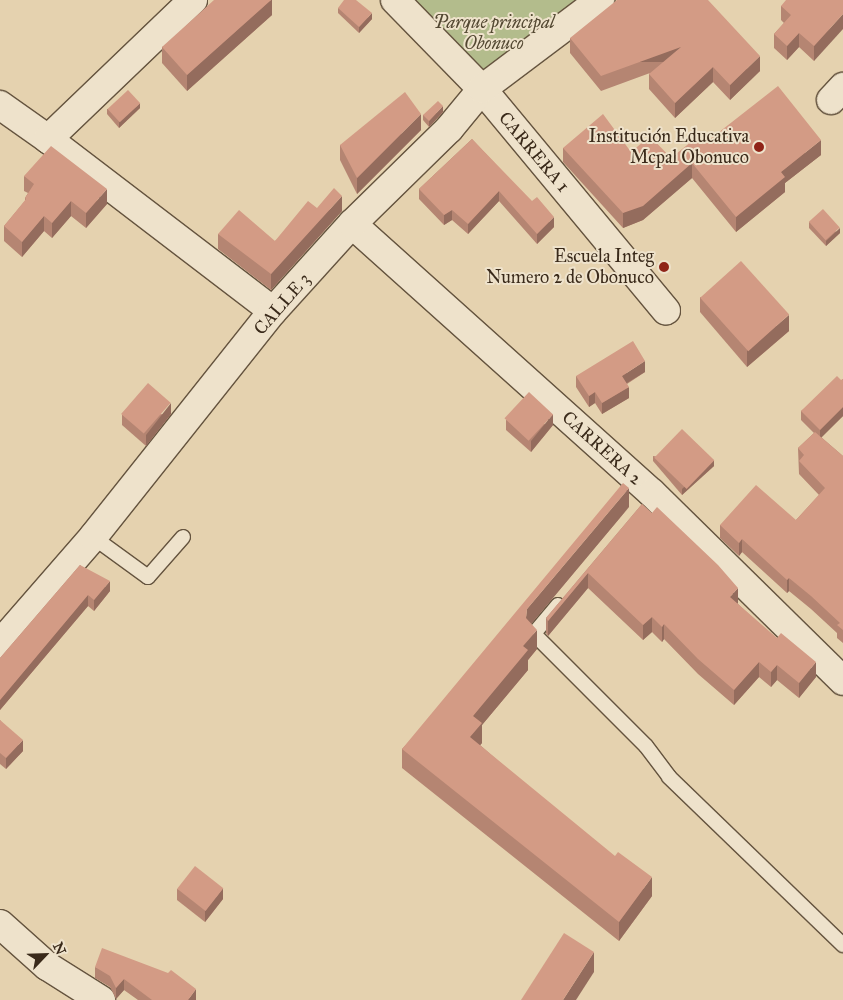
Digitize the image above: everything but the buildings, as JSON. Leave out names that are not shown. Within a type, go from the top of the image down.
[{"type":"street","points":[[48,139],[193,0]]},
{"type":"street","name":"CARRERA 1","points":[[395,0],[482,89],[666,311]]},
{"type":"street","name":"CALLE 3","points":[[0,644],[93,537],[273,312],[352,224],[449,130],[482,89],[600,0]]},
{"type":"street","points":[[0,105],[48,139],[273,312]]},
{"type":"street","name":"CARRERA 2","points":[[352,224],[649,497],[843,681]]},
{"type":"street","points":[[0,924],[47,966],[101,1000]]},
{"type":"lane","points":[[93,537],[148,577],[183,537]]},
{"type":"lane","points":[[565,597],[534,634],[646,746],[669,777],[843,945]]},
{"type":"green space","name":"Parque principal Obonuco","points":[[414,0],[588,0],[490,78]]},
{"type":"place","name":"Institución Educativa Mcpal Obonuco","points":[[759,147]]},
{"type":"place","name":"Escuela Integ Numero 2 de Obonuco","points":[[664,267]]}]
